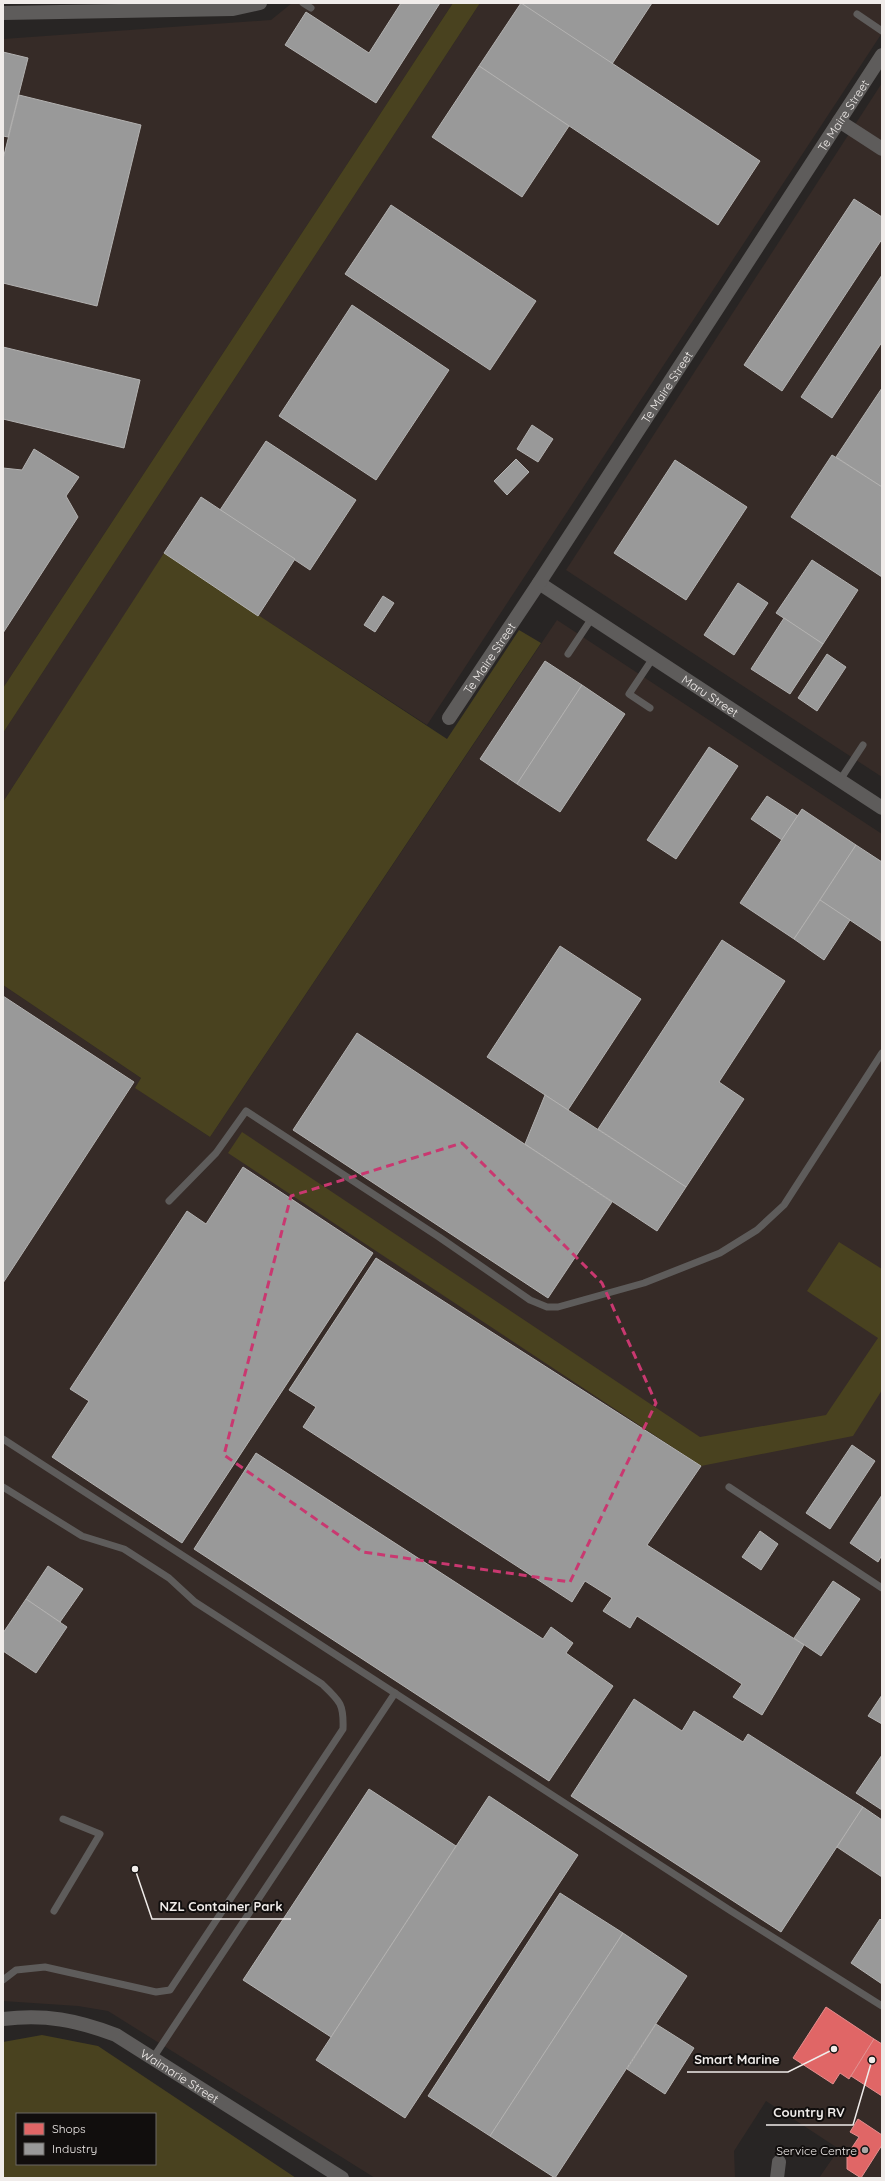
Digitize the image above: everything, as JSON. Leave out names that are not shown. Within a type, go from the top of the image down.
[{"type":"street","points":[[3,13],[233,9],[260,3]]},
{"type":"street","name":"Te Maire Street","points":[[449,718],[539,583],[882,55]]},
{"type":"street","points":[[839,121],[882,149]]},
{"type":"street","name":"Maru Street","points":[[539,583],[882,808]]},
{"type":"street","name":"Waimarie Street","points":[[3,2018],[31,2016],[57,2018],[89,2025],[116,2035],[342,2178]]},
{"type":"street","points":[[778,2178],[779,2162]]},
{"type":"lane","points":[[303,3],[311,8]]},
{"type":"lane","points":[[857,14],[882,31]]},
{"type":"lane","points":[[568,654],[592,618]]},
{"type":"lane","points":[[650,708],[630,694],[654,658]]},
{"type":"lane","points":[[840,780],[863,745]]},
{"type":"lane","points":[[169,1201],[216,1153],[246,1111],[439,1237],[530,1300],[547,1307],[558,1307],[644,1282],[720,1253],[757,1230],[784,1204],[882,1053]]},
{"type":"lane","points":[[3,1439],[882,2006]]},
{"type":"lane","points":[[3,1487],[82,1536],[124,1549],[169,1578],[195,1602],[322,1684],[336,1697],[343,1710],[343,1729],[170,1990],[156,1992],[45,1967],[16,1970],[3,1980]]},
{"type":"lane","points":[[729,1487],[882,1588]]},
{"type":"lane","points":[[153,2058],[395,1693]]},
{"type":"lane","points":[[54,1911],[100,1834],[63,1819]]},
{"type":"highlighted area","points":[[462,1143],[602,1283],[656,1403],[570,1582],[363,1552],[224,1455],[291,1196]]},
{"type":"shaded area","points":[[292,3],[453,3],[3,688],[3,39],[271,20]]},
{"type":"shaded area","points":[[453,3],[480,3],[3,733],[3,688]]},
{"type":"shaded area","points":[[480,3],[882,3],[882,33],[427,725],[164,554],[3,802],[3,733]]},
{"type":"shaded area","points":[[882,83],[882,777],[566,570]]},
{"type":"shaded area","points":[[164,553],[447,739],[519,630],[541,643],[210,1137],[135,1088],[141,1078],[3,985],[3,802]]},
{"type":"shaded area","points":[[557,620],[882,834],[882,2178],[819,2178],[839,2149],[766,2101],[734,2151],[735,2178],[375,2178],[108,2011],[78,2006],[3,2001],[3,985],[141,1078],[136,1088],[210,1137]]},
{"type":"shaded area","points":[[242,1132],[700,1437],[826,1415],[878,1338],[807,1291],[839,1242],[882,1269],[882,1390],[853,1436],[701,1466],[228,1153]]},
{"type":"shaded area","points":[[42,2035],[98,2046],[296,2178],[3,2178],[3,2042]]},
{"type":"building: Shops","points":[[826,2007],[874,2039],[849,2079],[840,2073],[833,2084],[793,2058]]},
{"type":"building: Shops","points":[[874,2039],[882,2044],[882,2096],[851,2076]]},
{"type":"building: Shops","name":"Service Centre","points":[[858,2119],[882,2135],[882,2145],[861,2178],[847,2169],[847,2155],[859,2137],[850,2132]]},
{"type":"building: Industry","points":[[401,3],[440,3],[376,103],[285,45],[306,12],[369,53]]},
{"type":"building: Industry","points":[[521,3],[652,3],[612,64]]},
{"type":"building: Industry","points":[[521,3],[760,161],[718,225],[479,66]]},
{"type":"building: Industry","points":[[3,52],[28,58],[8,137],[3,136]]},
{"type":"building: Industry","points":[[479,66],[569,126],[522,197],[432,137]]},
{"type":"building: Industry","points":[[19,95],[141,125],[97,306],[3,283],[3,159]]},
{"type":"building: Industry","points":[[854,199],[882,217],[882,239],[782,391],[744,365]]},
{"type":"building: Industry","points":[[391,205],[536,301],[490,370],[345,274]]},
{"type":"building: Industry","points":[[882,275],[882,342],[832,418],[801,397]]},
{"type":"building: Industry","points":[[352,305],[449,370],[376,480],[279,416]]},
{"type":"building: Industry","points":[[3,347],[140,380],[124,448],[3,419]]},
{"type":"building: Industry","points":[[882,388],[882,487],[836,457]]},
{"type":"building: Industry","points":[[532,425],[553,439],[538,462],[517,449]]},
{"type":"building: Industry","points":[[266,441],[356,500],[310,570],[220,510]]},
{"type":"building: Industry","points":[[34,449],[79,477],[66,496],[78,517],[3,633],[3,468],[22,470]]},
{"type":"building: Industry","points":[[832,455],[882,487],[882,577],[791,517]]},
{"type":"building: Industry","points":[[516,459],[529,472],[507,495],[494,481]]},
{"type":"building: Industry","points":[[675,460],[747,507],[686,600],[614,553]]},
{"type":"building: Industry","points":[[201,497],[295,559],[258,616],[164,553]]},
{"type":"building: Industry","points":[[812,560],[858,590],[823,644],[776,613]]},
{"type":"building: Industry","points":[[738,583],[768,603],[734,655],[704,635]]},
{"type":"building: Industry","points":[[383,596],[394,603],[375,632],[364,625]]},
{"type":"building: Industry","points":[[784,618],[823,644],[790,694],[751,669]]},
{"type":"building: Industry","points":[[827,654],[846,667],[817,711],[798,698]]},
{"type":"building: Industry","points":[[545,661],[582,685],[517,784],[480,759]]},
{"type":"building: Industry","points":[[582,685],[625,714],[560,812],[517,784]]},
{"type":"building: Industry","points":[[709,747],[738,766],[676,859],[647,840]]},
{"type":"building: Industry","points":[[767,796],[798,816],[782,840],[751,819]]},
{"type":"building: Industry","points":[[802,809],[856,845],[794,939],[740,903]]},
{"type":"building: Industry","points":[[856,845],[882,862],[881,941],[820,900]]},
{"type":"building: Industry","points":[[820,900],[850,920],[824,960],[794,939]]},
{"type":"building: Industry","points":[[722,940],[785,981],[719,1082],[744,1099],[686,1187],[598,1129]]},
{"type":"building: Industry","points":[[560,946],[641,999],[568,1110],[487,1057]]},
{"type":"building: Industry","points":[[3,996],[134,1082],[3,1283]]},
{"type":"building: Industry","points":[[357,1033],[612,1202],[548,1298],[293,1130]]},
{"type":"building: Industry","points":[[545,1095],[686,1187],[657,1231],[525,1144]]},
{"type":"building: Industry","points":[[243,1167],[373,1253],[182,1543],[52,1457],[89,1401],[70,1389],[187,1211],[206,1224]]},
{"type":"building: Industry","points":[[376,1258],[701,1466],[647,1545],[804,1645],[762,1715],[733,1697],[742,1684],[637,1616],[630,1628],[603,1611],[612,1598],[585,1581],[572,1602],[303,1427],[316,1407],[289,1390]]},
{"type":"building: Industry","points":[[852,1445],[875,1461],[830,1529],[806,1513]]},
{"type":"building: Industry","points":[[256,1453],[543,1639],[551,1627],[573,1643],[566,1653],[613,1686],[549,1781],[194,1549]]},
{"type":"building: Industry","points":[[882,1495],[882,1555],[878,1562],[850,1543]]},
{"type":"building: Industry","points":[[760,1531],[778,1544],[761,1570],[742,1557]]},
{"type":"building: Industry","points":[[48,1566],[83,1589],[60,1622],[26,1599]]},
{"type":"building: Industry","points":[[833,1581],[860,1599],[821,1656],[794,1638]]},
{"type":"building: Industry","points":[[26,1599],[67,1627],[36,1673],[3,1651],[3,1633]]},
{"type":"building: Industry","points":[[882,1695],[882,1724],[868,1716]]},
{"type":"building: Industry","points":[[634,1699],[682,1731],[694,1711],[743,1742],[748,1734],[863,1807],[781,1932],[571,1796]]},
{"type":"building: Industry","points":[[882,1755],[882,1810],[856,1793]]},
{"type":"building: Industry","points":[[369,1789],[456,1846],[331,2037],[243,1980]]},
{"type":"building: Industry","points":[[489,1796],[578,1855],[405,2118],[316,2060]]},
{"type":"building: Industry","points":[[863,1807],[882,1820],[882,1877],[837,1847]]},
{"type":"building: Industry","points":[[560,1893],[623,1933],[490,2136],[428,2096]]},
{"type":"building: Industry","points":[[880,1919],[882,1921],[882,1984],[851,1963]]},
{"type":"building: Industry","points":[[623,1933],[687,1976],[555,2178],[490,2136]]},
{"type":"building: Industry","points":[[656,2024],[694,2048],[665,2094],[627,2069]]},
{"type":"place","name":"NZL Container Park","points":[[135,1869]]},
{"type":"place","name":"Smart Marine","points":[[834,2049]]},
{"type":"place","name":"Country RV","points":[[872,2060]]},
{"type":"place","name":"Service Centre","points":[[865,2150]]}]
